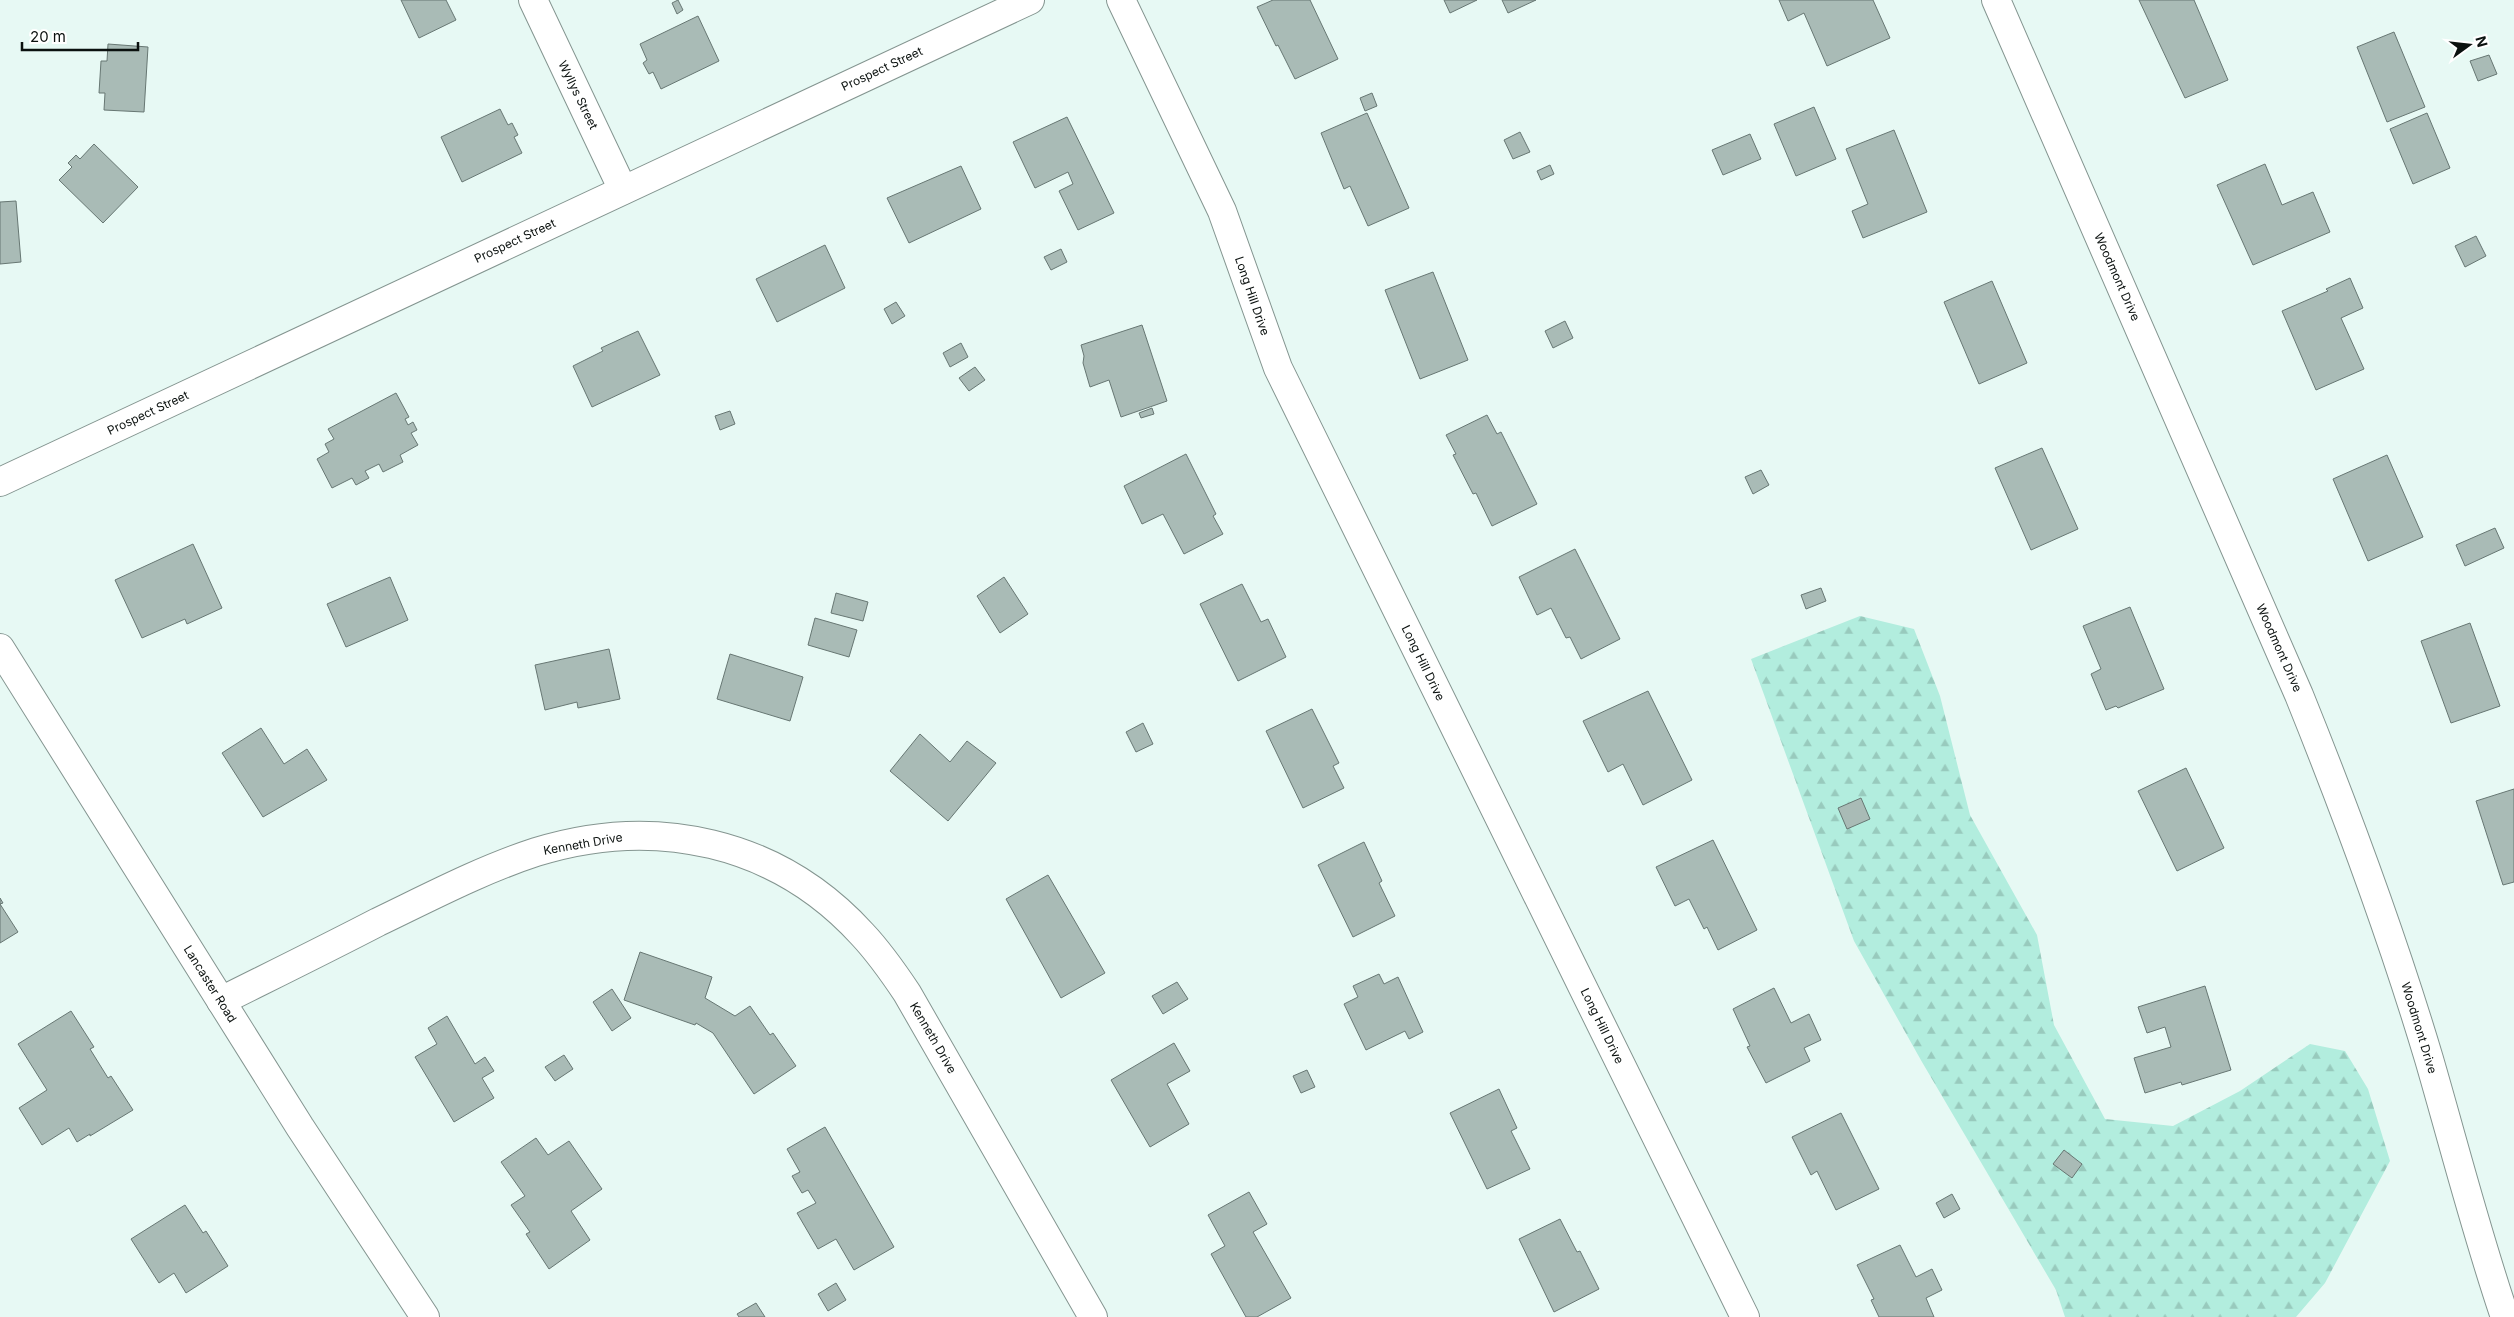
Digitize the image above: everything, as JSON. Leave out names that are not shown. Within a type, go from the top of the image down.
[{"type":"street","name":"Wyllys Street","points":[[533,0],[624,190]]},
{"type":"street","name":"Prospect Street","points":[[0,482],[1030,0]]},
{"type":"street","name":"Long Hill Drive","points":[[1121,0],[1222,211],[1278,368],[1745,1317]]},
{"type":"street","name":"Woodmont Drive","points":[[1996,0],[2299,694],[2335,784],[2400,967],[2486,1262],[2505,1317]]},
{"type":"street","name":"Lancaster Road","points":[[0,648],[221,1001],[425,1317]]},
{"type":"street","name":"Kenneth Drive","points":[[221,1001],[452,886],[493,867],[536,852],[573,843],[626,836],[671,836],[715,843],[743,853],[776,868],[834,907],[862,933],[886,962],[907,993],[1093,1317]]},
{"type":"green space","points":[[1860,616],[1914,629],[1940,696],[1970,815],[2037,935],[2054,1025],[2105,1119],[2173,1126],[2240,1091],[2310,1044],[2345,1051],[2368,1089],[2390,1161],[2325,1283],[2296,1317],[2065,1317],[2056,1290],[1922,1062],[1854,941],[1751,659]]},
{"type":"building","points":[[401,0],[446,0],[456,20],[419,38]]},
{"type":"building","points":[[678,0],[683,10],[677,14],[672,3]]},
{"type":"building","points":[[1273,0],[1310,0],[1338,59],[1295,79],[1257,7]]},
{"type":"building","points":[[1444,0],[1477,0],[1450,13]]},
{"type":"building","points":[[1502,0],[1536,0],[1508,13]]},
{"type":"building","points":[[1779,0],[1873,0],[1890,38],[1827,66],[1804,13],[1788,21]]},
{"type":"building","points":[[2139,0],[2194,0],[2228,80],[2185,98]]},
{"type":"building","points":[[698,16],[719,61],[661,89],[653,72],[649,74],[643,63],[647,60],[640,44]]},
{"type":"building","points":[[2394,32],[2425,107],[2387,122],[2357,47]]},
{"type":"building","points":[[108,44],[148,47],[144,112],[104,110],[105,93],[99,93],[101,61],[107,61]]},
{"type":"building","points":[[2489,55],[2497,74],[2478,81],[2470,61]]},
{"type":"building","points":[[1372,93],[1377,106],[1365,111],[1360,98]]},
{"type":"building","points":[[1814,107],[1836,159],[1796,176],[1774,124]]},
{"type":"building","points":[[500,109],[508,125],[512,123],[518,135],[514,137],[522,153],[462,182],[441,137]]},
{"type":"building","points":[[1367,113],[1409,208],[1368,226],[1350,186],[1344,189],[1321,133]]},
{"type":"building","points":[[2427,113],[2450,168],[2413,184],[2390,129]]},
{"type":"building","points":[[1067,117],[1114,213],[1078,230],[1059,191],[1073,184],[1068,172],[1035,188],[1013,142]]},
{"type":"building","points":[[1894,130],[1927,212],[1863,238],[1852,211],[1868,204],[1846,149]]},
{"type":"building","points":[[1520,132],[1530,152],[1513,159],[1504,140]]},
{"type":"building","points":[[1750,134],[1761,159],[1723,175],[1712,150]]},
{"type":"building","points":[[94,144],[138,187],[103,223],[59,180],[72,167],[68,163],[76,155],[80,159]]},
{"type":"building","points":[[2265,164],[2282,205],[2313,192],[2330,232],[2253,265],[2217,185]]},
{"type":"building","points":[[1550,165],[1554,174],[1541,180],[1537,171]]},
{"type":"building","points":[[961,166],[981,209],[909,243],[887,198]]},
{"type":"building","points":[[16,201],[21,262],[0,264],[0,202]]},
{"type":"building","points":[[2476,236],[2486,256],[2465,267],[2455,246]]},
{"type":"building","points":[[825,245],[845,288],[777,322],[756,279]]},
{"type":"building","points":[[1061,249],[1067,262],[1051,270],[1044,257]]},
{"type":"building","points":[[1433,272],[1468,360],[1420,379],[1385,290]]},
{"type":"building","points":[[2350,278],[2363,308],[2341,318],[2364,369],[2316,390],[2282,311],[2328,291],[2326,289]]},
{"type":"building","points":[[1992,281],[2027,363],[1979,384],[1944,302]]},
{"type":"building","points":[[896,302],[905,316],[892,324],[884,309]]},
{"type":"building","points":[[1565,321],[1573,338],[1553,348],[1545,331]]},
{"type":"building","points":[[1142,325],[1167,401],[1121,417],[1109,380],[1090,387],[1083,363],[1084,356],[1081,345]]},
{"type":"building","points":[[638,331],[660,375],[592,407],[573,366],[603,351],[601,348]]},
{"type":"building","points":[[961,343],[968,357],[950,367],[943,353]]},
{"type":"building","points":[[975,367],[985,380],[969,391],[959,378]]},
{"type":"building","points":[[396,393],[409,417],[405,419],[408,425],[413,422],[417,430],[411,433],[418,445],[400,455],[403,462],[383,472],[379,464],[365,471],[369,478],[356,485],[352,478],[332,488],[317,459],[329,452],[325,444],[334,439],[328,429]]},
{"type":"building","points":[[1152,408],[1154,414],[1141,418],[1139,413]]},
{"type":"building","points":[[730,411],[735,424],[720,430],[715,416]]},
{"type":"building","points":[[1487,415],[1497,434],[1501,432],[1537,504],[1492,526],[1476,493],[1473,494],[1453,455],[1456,454],[1446,435]]},
{"type":"building","points":[[2042,448],[2078,529],[2031,550],[1995,468]]},
{"type":"building","points":[[1186,454],[1216,514],[1213,516],[1223,534],[1184,554],[1163,514],[1142,524],[1124,486]]},
{"type":"building","points":[[2387,455],[2423,537],[2368,561],[2333,479]]},
{"type":"building","points":[[1761,470],[1769,485],[1753,494],[1745,477]]},
{"type":"building","points":[[2495,528],[2504,548],[2465,566],[2456,545]]},
{"type":"building","points":[[193,544],[222,608],[187,624],[185,619],[142,638],[115,580]]},
{"type":"building","points":[[1575,549],[1620,639],[1581,659],[1570,637],[1566,638],[1551,608],[1537,615],[1519,577]]},
{"type":"building","points":[[390,577],[408,620],[346,647],[327,604]]},
{"type":"building","points":[[1004,577],[1028,614],[1000,633],[977,596]]},
{"type":"building","points":[[1242,584],[1261,622],[1268,619],[1286,657],[1238,681],[1200,604]]},
{"type":"building","points":[[1821,588],[1826,601],[1806,609],[1801,595]]},
{"type":"building","points":[[836,593],[868,602],[863,621],[831,613]]},
{"type":"building","points":[[2130,607],[2164,689],[2118,708],[2116,706],[2106,710],[2091,674],[2101,669],[2083,626]]},
{"type":"building","points":[[815,618],[857,630],[849,657],[808,645]]},
{"type":"building","points":[[2470,623],[2500,706],[2451,723],[2421,641]]},
{"type":"building","points":[[609,649],[620,699],[578,708],[577,702],[545,710],[535,665]]},
{"type":"building","points":[[730,654],[803,677],[790,721],[717,699]]},
{"type":"building","points":[[1648,691],[1692,780],[1643,805],[1623,764],[1608,772],[1583,721]]},
{"type":"building","points":[[1312,709],[1339,763],[1333,766],[1344,788],[1303,808],[1266,731]]},
{"type":"building","points":[[1143,723],[1153,744],[1136,752],[1126,732]]},
{"type":"building","points":[[261,728],[284,764],[307,749],[327,780],[263,817],[222,753]]},
{"type":"building","points":[[920,734],[950,762],[967,741],[996,763],[948,821],[890,771]]},
{"type":"building","points":[[2186,768],[2224,848],[2177,871],[2138,791]]},
{"type":"building","points":[[2514,789],[2514,882],[2503,885],[2476,801]]},
{"type":"building","points":[[1861,798],[1870,819],[1847,829],[1838,808]]},
{"type":"building","points":[[1713,840],[1757,930],[1718,950],[1707,927],[1704,929],[1689,899],[1675,906],[1656,867]]},
{"type":"building","points":[[1364,842],[1382,881],[1379,883],[1395,916],[1353,937],[1318,865]]},
{"type":"building","points":[[1048,875],[1105,973],[1061,998],[1006,899]]},
{"type":"building","points":[[0,904],[18,932],[0,943]]},
{"type":"building","points":[[640,952],[712,977],[705,998],[735,1016],[750,1006],[770,1035],[773,1033],[796,1066],[754,1094],[713,1033],[696,1023],[695,1025],[624,1000]]},
{"type":"building","points":[[1379,974],[1384,984],[1398,977],[1423,1032],[1409,1039],[1405,1031],[1366,1050],[1344,1004],[1358,997],[1353,986]]},
{"type":"building","points":[[1177,982],[1188,999],[1163,1014],[1152,996]]},
{"type":"building","points":[[2205,986],[2231,1070],[2182,1085],[2181,1082],[2145,1093],[2134,1058],[2171,1047],[2165,1027],[2147,1033],[2138,1007]]},
{"type":"building","points":[[1774,988],[1791,1023],[1809,1014],[1821,1040],[1804,1048],[1810,1061],[1766,1083],[1747,1047],[1750,1046],[1733,1009]]},
{"type":"building","points":[[612,989],[631,1018],[612,1031],[593,1002]]},
{"type":"building","points":[[71,1011],[94,1047],[90,1049],[108,1078],[111,1076],[133,1110],[77,1142],[69,1128],[42,1145],[19,1108],[47,1090],[18,1044]]},
{"type":"building","points":[[447,1016],[475,1064],[485,1057],[494,1071],[482,1078],[494,1098],[454,1122],[415,1057],[437,1044],[428,1028]]},
{"type":"building","points":[[1174,1043],[1190,1071],[1167,1084],[1189,1124],[1150,1147],[1111,1080]]},
{"type":"building","points":[[564,1055],[573,1069],[555,1081],[545,1067]]},
{"type":"building","points":[[1307,1070],[1315,1087],[1301,1093],[1293,1076]]},
{"type":"building","points":[[1499,1089],[1517,1128],[1511,1131],[1530,1169],[1487,1189],[1450,1113]]},
{"type":"building","points":[[1841,1113],[1879,1189],[1836,1210],[1817,1171],[1811,1175],[1792,1137]]},
{"type":"building","points":[[825,1127],[894,1247],[854,1270],[836,1239],[818,1249],[797,1213],[816,1203],[808,1190],[802,1193],[792,1176],[800,1172],[787,1149]]},
{"type":"building","points":[[536,1138],[548,1155],[569,1141],[602,1189],[571,1211],[590,1240],[549,1269],[526,1234],[530,1232],[511,1205],[525,1196],[501,1162]]},
{"type":"building","points":[[2064,1150],[2082,1164],[2072,1178],[2053,1164]]},
{"type":"building","points":[[1249,1192],[1267,1224],[1253,1232],[1291,1298],[1257,1317],[1246,1317],[1211,1254],[1225,1246],[1208,1215]]},
{"type":"building","points":[[1952,1194],[1960,1209],[1944,1218],[1936,1203]]},
{"type":"building","points":[[185,1205],[203,1233],[206,1231],[228,1266],[186,1293],[174,1273],[159,1283],[131,1239]]},
{"type":"building","points":[[1560,1219],[1577,1252],[1580,1251],[1599,1289],[1554,1312],[1519,1239]]},
{"type":"building","points":[[1900,1245],[1916,1277],[1932,1269],[1942,1290],[1926,1298],[1934,1317],[1879,1317],[1871,1300],[1874,1299],[1857,1265]]},
{"type":"building","points":[[836,1283],[846,1300],[828,1311],[818,1294]]},
{"type":"building","points":[[756,1303],[765,1317],[739,1317],[737,1314]]}]
